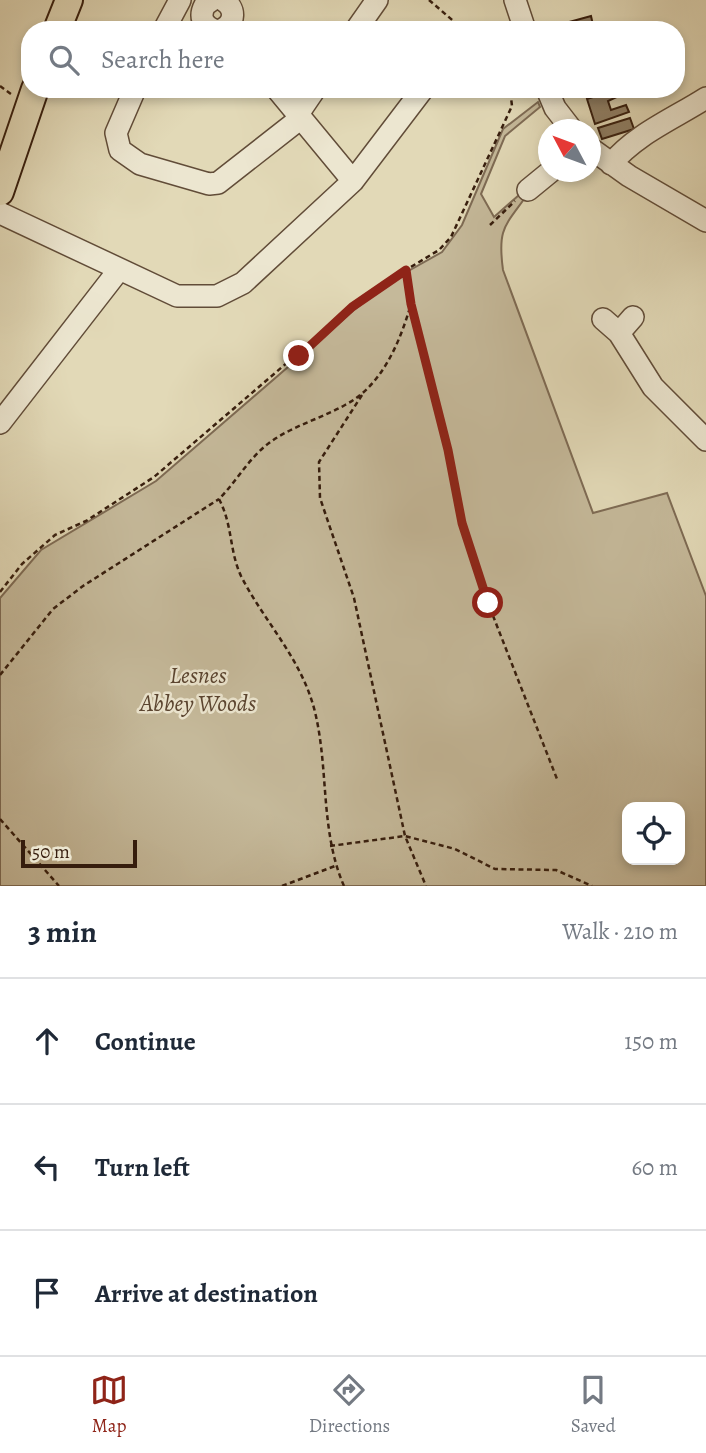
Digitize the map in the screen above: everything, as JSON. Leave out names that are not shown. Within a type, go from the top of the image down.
[{"type":"main road","points":[[61,21],[69,0]]},
{"type":"main road","points":[[0,192],[25,98]]},
{"type":"street","points":[[169,21],[180,0]]},
{"type":"street","points":[[204,21],[205,5],[212,0]]},
{"type":"street","points":[[223,0],[232,10],[231,21]]},
{"type":"street","points":[[362,21],[377,0]]},
{"type":"street","points":[[515,0],[522,21]]},
{"type":"street","points":[[131,98],[116,133],[120,150],[140,164],[209,184],[225,180],[299,116],[310,98]]},
{"type":"street","points":[[284,98],[353,181]]},
{"type":"street","points":[[0,213],[118,271],[177,296],[217,296],[243,282],[353,181],[416,98]]},
{"type":"street","points":[[551,98],[564,119]]},
{"type":"street","points":[[611,164],[624,148],[636,139],[706,98]]},
{"type":"street","points":[[601,156],[706,220]]},
{"type":"street","points":[[528,190],[538,182]]},
{"type":"street","points":[[0,423],[118,271]]},
{"type":"street","points":[[619,323],[653,387],[706,440]]},
{"type":"path","points":[[429,0],[452,21]]},
{"type":"path","points":[[0,86],[21,92]]},
{"type":"path","points":[[0,592],[38,548],[55,535],[121,500],[154,477],[352,307],[439,250],[455,230],[512,106],[511,98]]},
{"type":"path","points":[[490,225],[528,190]]},
{"type":"path","points":[[406,270],[411,304],[448,450],[462,523],[488,603],[557,779]]},
{"type":"path","points":[[411,304],[403,331],[390,357],[319,462],[320,498],[354,598],[405,836],[426,886]]},
{"type":"path","points":[[0,675],[53,609],[83,586],[219,499],[251,459],[270,443],[295,426],[362,395]]},
{"type":"path","points":[[219,499],[229,519],[232,550],[241,576],[292,654],[310,695],[323,763],[330,846],[344,886]]},
{"type":"path","points":[[0,819],[59,886]]},
{"type":"path","points":[[330,846],[405,836],[454,849],[495,869],[556,870],[592,886]]},
{"type":"path","points":[[282,886],[335,866]]},
{"type":"green space","name":"Lesnes Abbey Woods","points":[[538,102],[540,107],[505,136],[481,194],[494,217],[527,188],[529,192],[505,227],[501,244],[503,270],[593,513],[667,493],[706,596],[706,886],[0,886],[0,598],[41,550],[156,481],[387,283],[442,252],[462,225],[503,129]]},
{"type":"building","points":[[591,16],[592,21],[573,21]]},
{"type":"building","points":[[590,98],[615,98],[608,101],[611,110],[626,105],[629,112],[601,122],[601,119],[593,119],[587,99]]},
{"type":"building","points":[[630,118],[634,129],[602,139],[601,127]]},
{"type":"route","points":[[299,356],[352,307],[406,270],[411,304],[448,450],[462,523],[488,603]]}]
